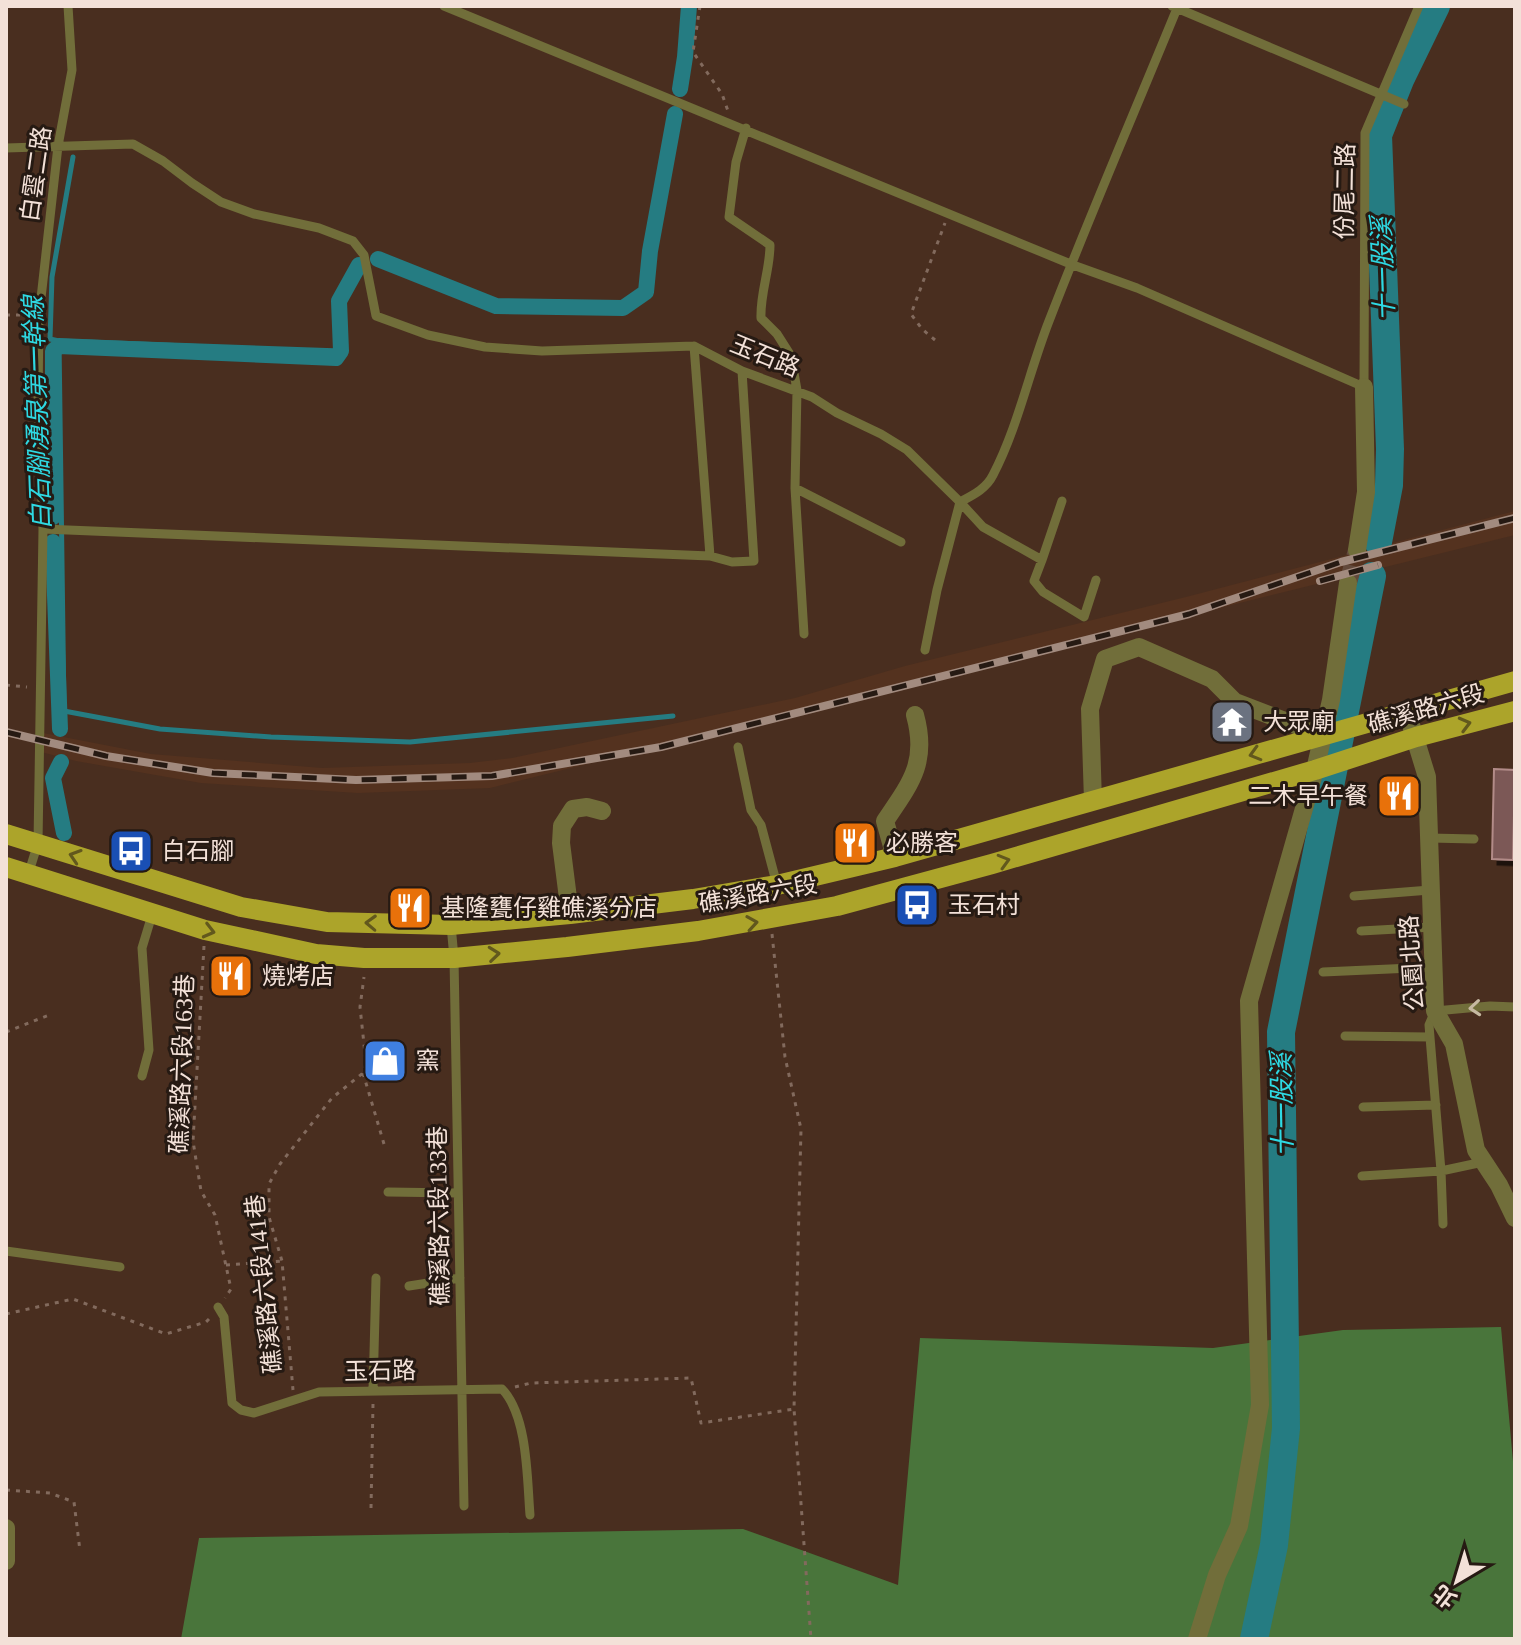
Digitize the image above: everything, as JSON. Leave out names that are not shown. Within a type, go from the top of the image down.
[{"type":"main road","name":"礁溪路六段","points":[[6,834],[241,907],[327,922],[451,925],[570,914],[777,885],[895,857],[1515,681]]},
{"type":"main road","name":"礁溪路六段","points":[[6,867],[205,930],[316,954],[364,958],[454,958],[683,933],[837,906],[992,864],[1318,769],[1416,737],[1515,711]]},
{"type":"street","points":[[1357,550],[1366,492],[1364,387]]},
{"type":"street","points":[[1197,1639],[1217,1575],[1239,1526],[1260,1405],[1249,1001],[1318,769],[1348,583]]},
{"type":"street","points":[[1093,801],[1090,709],[1105,659],[1139,647],[1212,679],[1235,702],[1326,734]]},
{"type":"street","name":"公園北路","points":[[1407,712],[1427,777],[1435,1011],[1454,1044],[1476,1150],[1499,1185],[1515,1218]]},
{"type":"street","points":[[895,857],[885,821],[915,777],[921,737],[915,715]]},
{"type":"street","points":[[570,914],[561,843],[562,826],[573,809],[587,807],[602,811]]},
{"type":"street","points":[[6,1528],[6,1561]]},
{"type":"lane","name":"白雲二路","points":[[28,875],[38,843],[43,529],[38,399],[39,316],[58,146],[72,70],[68,6]]},
{"type":"lane","points":[[444,6],[1073,265],[1137,288],[1364,387]]},
{"type":"lane","name":"份尾二路","points":[[1364,387],[1365,133],[1419,6]]},
{"type":"lane","points":[[925,650],[960,502],[981,490],[992,478],[1017,417],[1032,365],[1176,7],[1404,104]]},
{"type":"lane","points":[[746,128],[736,162],[729,217],[770,245],[770,263],[760,303],[761,318],[777,334],[791,356],[797,390],[795,488],[804,634]]},
{"type":"lane","name":"玉石路","points":[[58,146],[133,144],[221,202],[254,214],[319,228],[353,241],[364,255],[376,316],[428,335],[485,347],[542,351],[694,346],[742,371],[797,390],[881,434],[907,450],[983,527],[1042,560]]},
{"type":"lane","points":[[6,148],[58,146]]},
{"type":"lane","points":[[694,346],[710,556]]},
{"type":"lane","points":[[43,529],[710,556],[732,562],[754,561],[742,371]]},
{"type":"lane","points":[[795,488],[901,542]]},
{"type":"lane","points":[[1062,501],[1034,581],[1043,592],[1084,617],[1096,580]]},
{"type":"lane","points":[[738,747],[751,810],[761,825],[777,885]]},
{"type":"lane","points":[[1430,838],[1474,839]]},
{"type":"lane","points":[[1354,896],[1432,889]]},
{"type":"lane","points":[[142,1076],[149,1050],[142,948],[143,912]]},
{"type":"lane","name":"礁溪路六段133巷","points":[[451,925],[464,1506]]},
{"type":"lane","points":[[1361,931],[1433,927]]},
{"type":"lane","points":[[1323,972],[1434,967]]},
{"type":"lane","points":[[1443,1224],[1429,1025],[1435,1011],[1515,1007]]},
{"type":"lane","points":[[1345,1036],[1430,1037]]},
{"type":"lane","points":[[1363,1107],[1436,1105]]},
{"type":"lane","points":[[1362,1176],[1441,1171],[1483,1162]]},
{"type":"lane","points":[[388,1192],[458,1193]]},
{"type":"lane","points":[[6,1251],[120,1267]]},
{"type":"lane","points":[[373,1390],[376,1278]]},
{"type":"lane","points":[[409,1286],[460,1278]]},
{"type":"lane","name":"玉石路","points":[[218,1307],[224,1317],[232,1403],[241,1410],[254,1413],[319,1392],[502,1389]]},
{"type":"lane","points":[[502,1389],[509,1396],[520,1426],[530,1515]]},
{"type":"path","points":[[700,6],[693,52],[722,94],[729,112],[725,121]]},
{"type":"path","points":[[935,340],[911,314],[950,212]]},
{"type":"path","points":[[6,315],[39,316]]},
{"type":"path","points":[[6,685],[39,689]]},
{"type":"path","points":[[770,920],[785,1057],[801,1129],[794,1409],[811,1639]]},
{"type":"path","name":"礁溪路六段163巷","points":[[205,930],[193,1141],[201,1191],[215,1215],[231,1289],[218,1307]]},
{"type":"path","points":[[364,958],[360,1007],[366,1063],[363,1073],[384,1144]]},
{"type":"path","points":[[6,1032],[49,1015]]},
{"type":"path","name":"礁溪路六段141巷","points":[[294,1402],[282,1261],[269,1217],[269,1184],[280,1164],[332,1098],[363,1073]]},
{"type":"path","points":[[226,1265],[282,1261]]},
{"type":"path","points":[[6,1314],[73,1299],[166,1334],[206,1322],[218,1307]]},
{"type":"path","points":[[502,1389],[531,1383],[691,1378],[701,1423],[794,1409]]},
{"type":"path","points":[[371,1508],[373,1390]]},
{"type":"path","points":[[6,1490],[50,1493],[74,1502],[80,1551]]},
{"type":"shaded area","points":[[1515,511],[1515,535],[490,788],[358,793],[201,783],[41,752],[43,733],[151,754],[322,768],[470,763],[512,758],[795,698],[905,666]]},
{"type":"green space","points":[[1501,1327],[1515,1484],[1515,1639],[181,1639],[199,1538],[743,1529],[898,1585],[920,1338],[1213,1348],[1343,1330]]},
{"type":"building","name":"大眾廟","points":[[1230,713],[1244,718],[1245,729],[1221,732],[1219,715]]},
{"type":"building","points":[[1494,769],[1515,770],[1513,860],[1492,859]]},
{"type":"waterway","points":[[680,89],[689,6]]},
{"type":"waterway","name":"十一股溪","points":[[1378,542],[1389,485],[1390,449],[1378,135],[1400,80],[1436,6]]},
{"type":"waterway","points":[[378,259],[496,306],[623,308],[646,292],[650,251],[675,114]]},
{"type":"waterway","name":"白石腳湧泉第一幹線","points":[[59,713],[64,711],[59,341],[50,339],[52,277],[73,157]]},
{"type":"waterway","points":[[53,517],[53,351],[59,346],[336,358],[341,351],[339,301],[359,265]]},
{"type":"waterway","points":[[59,341],[341,351]]},
{"type":"waterway","points":[[53,542],[60,729]]},
{"type":"waterway","name":"十一股溪","points":[[1254,1639],[1274,1545],[1286,1428],[1281,1032],[1372,576]]},
{"type":"waterway","points":[[64,711],[160,729],[410,742],[673,716]]},
{"type":"waterway","points":[[61,762],[53,778],[64,833]]},
{"type":"tunnel","points":[[1348,583],[1357,550]]},
{"type":"railway","points":[[6,732],[106,756],[213,773],[356,780],[492,776],[661,747],[1189,614],[1341,562],[1515,518]]},
{"type":"railway","points":[[1320,581],[1378,565]]},
{"type":"place","name":"大眾廟","points":[[1232,722]]},
{"type":"place","name":"二木早午餐","points":[[1399,796]]},
{"type":"place","name":"必勝客","points":[[855,843]]},
{"type":"place","name":"白石腳","points":[[131,851]]},
{"type":"place","name":"玉石村","points":[[917,905]]},
{"type":"place","name":"基隆甕仔雞礁溪分店","points":[[410,908]]},
{"type":"place","name":"燒烤店","points":[[231,976]]},
{"type":"place","name":"窯","points":[[385,1061]]}]
